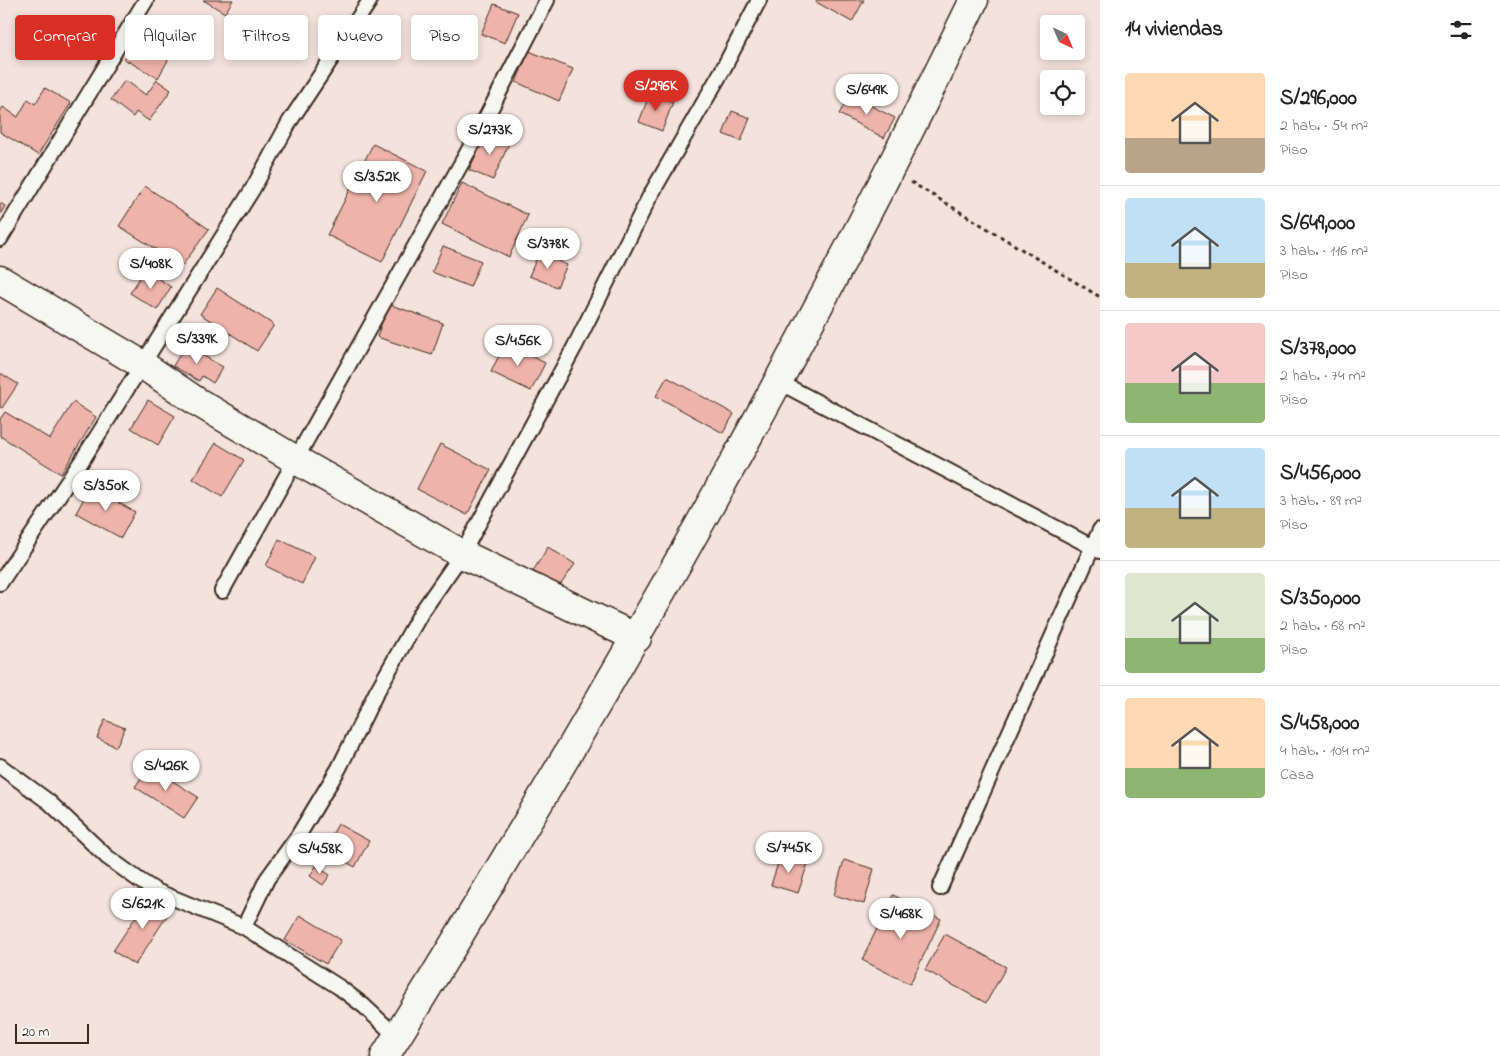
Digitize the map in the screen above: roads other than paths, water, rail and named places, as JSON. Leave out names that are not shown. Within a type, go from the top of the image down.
[{"type":"street","points":[[391,1046],[637,638],[779,382],[974,0]]},
{"type":"street","points":[[0,280],[143,365],[196,401],[462,554],[637,638]]},
{"type":"lane","points":[[0,239],[146,0]]},
{"type":"lane","points":[[222,591],[475,139],[547,0]]},
{"type":"lane","points":[[244,927],[267,879],[298,836],[339,768],[376,693],[421,613],[462,554],[575,346],[650,196],[722,71],[759,0]]},
{"type":"lane","points":[[0,583],[143,365],[252,190],[290,122],[369,2]]},
{"type":"lane","points":[[779,382],[1096,548]]},
{"type":"lane","points":[[940,888],[1096,548],[1100,530]]},
{"type":"lane","points":[[0,766],[49,802],[107,857],[138,880],[156,891],[244,927],[339,986],[364,1006],[391,1046]]}]
